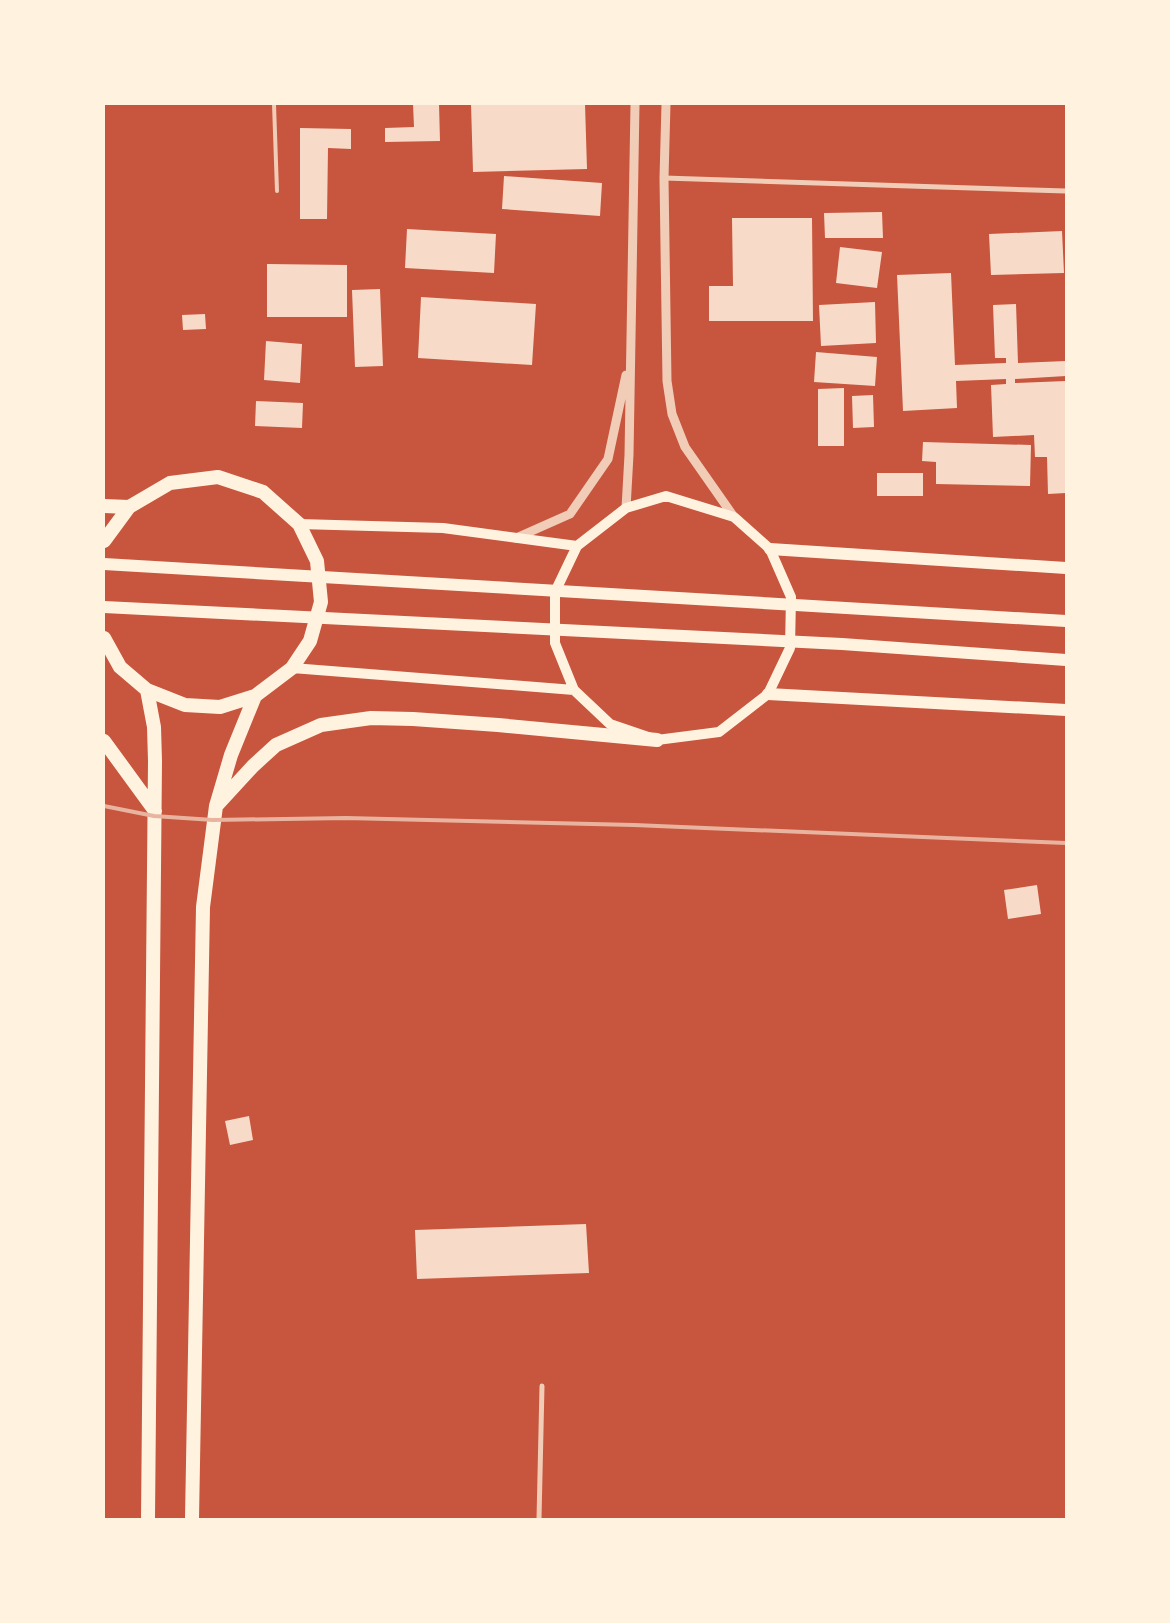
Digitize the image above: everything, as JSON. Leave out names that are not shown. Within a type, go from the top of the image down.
[{"type":"highway","points":[[104,541],[129,507],[170,483],[218,477],[264,492],[299,524],[317,561],[320,602],[310,641],[292,668],[255,696],[220,707],[185,705],[147,690],[120,667],[104,638]]},
{"type":"highway","points":[[104,506],[129,507]]},
{"type":"highway","points":[[104,664],[120,667]]},
{"type":"highway","points":[[147,690],[154,727],[155,811],[148,1519]]},
{"type":"highway","points":[[192,1519],[203,907],[216,806],[231,755],[255,696]]},
{"type":"highway","points":[[216,806],[253,766],[276,745],[321,724],[371,718],[414,719],[657,740]]},
{"type":"highway","points":[[104,741],[155,811]]},
{"type":"main road","points":[[666,496],[734,517],[770,549],[791,597],[790,648],[768,694],[719,732],[657,740],[610,724],[574,690],[554,643],[555,592],[577,546],[626,508],[666,496]]},
{"type":"main road","points":[[299,524],[443,528],[577,546]]},
{"type":"main road","points":[[770,549],[1066,568]]},
{"type":"main road","points":[[104,564],[1066,621]]},
{"type":"main road","points":[[104,607],[842,644],[1066,660]]},
{"type":"main road","points":[[292,668],[574,690]]},
{"type":"main road","points":[[768,694],[1066,710]]},
{"type":"street","points":[[626,508],[630,455],[635,104]]},
{"type":"street","points":[[666,104],[664,178],[667,381],[672,414],[685,447],[734,517]]},
{"type":"street","points":[[664,178],[1066,191]]},
{"type":"street","points":[[516,538],[570,514],[608,459],[630,355]]},
{"type":"street","points":[[539,1519],[542,1386]]},
{"type":"lane","points":[[274,104],[277,191]]},
{"type":"building","points":[[413,104],[439,104],[440,141],[385,142],[385,128],[414,127]]},
{"type":"building","points":[[471,104],[585,104],[587,169],[473,172]]},
{"type":"building","points":[[300,128],[351,129],[351,149],[328,148],[327,219],[300,219]]},
{"type":"building","points":[[504,176],[602,183],[600,216],[502,209]]},
{"type":"building","points":[[882,212],[883,238],[825,238],[824,213]]},
{"type":"building","points":[[732,218],[812,218],[813,321],[709,321],[709,286],[733,286]]},
{"type":"building","points":[[407,229],[496,234],[494,273],[405,268]]},
{"type":"building","points":[[1062,231],[1064,273],[991,275],[989,234]]},
{"type":"building","points":[[840,247],[882,252],[877,288],[836,283]]},
{"type":"building","points":[[267,264],[347,265],[347,317],[267,317]]},
{"type":"building","points":[[951,273],[955,365],[1006,363],[1006,358],[995,358],[993,305],[1016,304],[1018,363],[1066,361],[1066,376],[1015,379],[1015,383],[1066,381],[1066,493],[1048,494],[1047,457],[1035,457],[1034,435],[993,437],[991,385],[1006,384],[1006,379],[956,381],[957,408],[903,411],[897,275]]},
{"type":"building","points":[[380,289],[383,366],[355,367],[352,290]]},
{"type":"building","points":[[421,297],[536,304],[532,365],[418,358]]},
{"type":"building","points":[[875,302],[876,343],[821,346],[819,305]]},
{"type":"building","points":[[205,314],[206,329],[183,330],[182,315]]},
{"type":"building","points":[[266,341],[302,344],[300,383],[264,380]]},
{"type":"building","points":[[816,352],[877,357],[875,386],[814,382]]},
{"type":"building","points":[[844,388],[844,446],[818,446],[818,389]]},
{"type":"building","points":[[873,395],[874,427],[853,428],[852,396]]},
{"type":"building","points":[[256,401],[303,403],[302,428],[255,426]]},
{"type":"building","points":[[923,442],[1031,445],[1030,486],[936,484],[936,462],[922,461]]},
{"type":"building","points":[[877,473],[923,473],[923,496],[877,496]]},
{"type":"building","points":[[1037,885],[1041,914],[1008,919],[1004,890]]},
{"type":"building","points":[[249,1116],[253,1140],[230,1145],[225,1121]]},
{"type":"building","points":[[586,1224],[589,1273],[417,1279],[415,1230]]},
{"type":"railway","points":[[104,806],[154,816],[213,820],[346,818],[634,825],[1066,843]]}]
